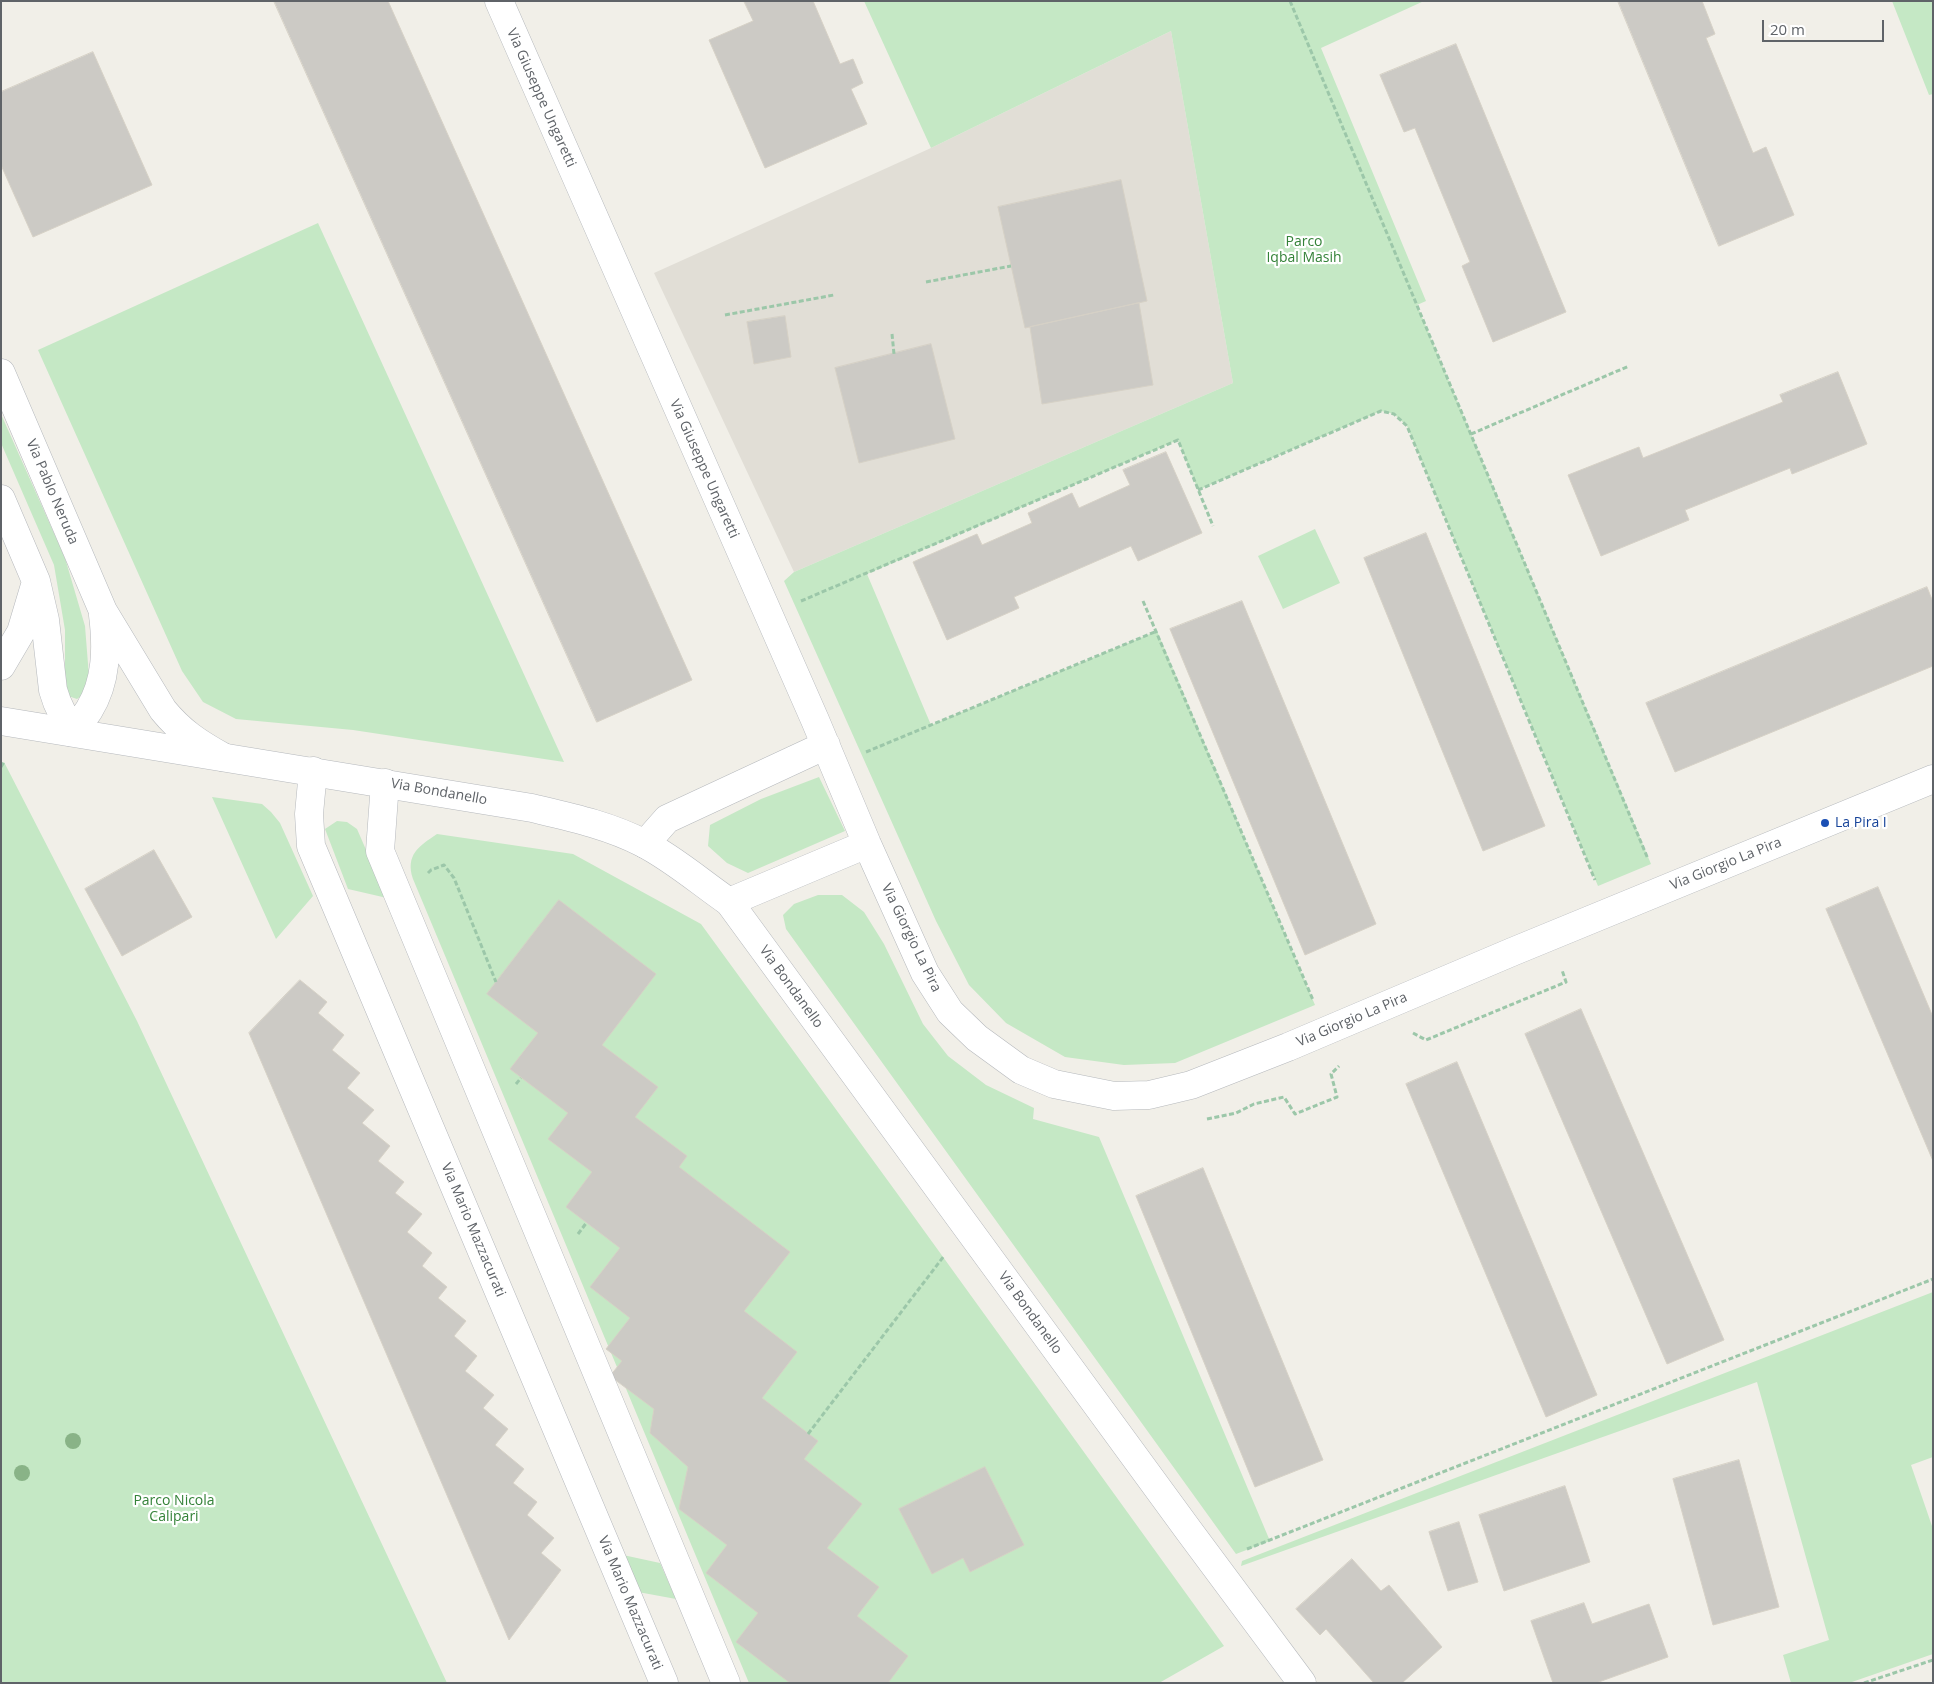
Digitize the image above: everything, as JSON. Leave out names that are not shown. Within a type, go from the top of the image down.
[{"type":"street","name":"Via Giuseppe Ungaretti","points":[[499,1],[826,746]]},
{"type":"street","name":"Via Pablo Neruda","points":[[1,373],[103,611],[163,710],[191,738],[223,757]]},
{"type":"street","points":[[1,499],[36,581],[46,620],[53,690],[56,702],[71,732]]},
{"type":"street","points":[[1,666],[21,632],[36,581]]},
{"type":"street","name":"Via Pablo Neruda","points":[[71,732],[89,710],[101,684],[106,652],[103,611]]},
{"type":"street","name":"Via Bondanello","points":[[1,721],[532,808],[588,822],[626,835],[683,868],[729,902],[1302,1683]]},
{"type":"street","name":"Via Giorgio La Pira","points":[[826,746],[867,844],[925,973],[950,1012],[977,1038],[1021,1070],[1054,1084],[1114,1096],[1149,1095],[1200,1082],[1933,779]]},
{"type":"street","points":[[644,844],[667,819],[826,746]]},
{"type":"street","name":"Via Mario Mazzacurati","points":[[313,771],[309,814],[311,846],[664,1683]]},
{"type":"street","points":[[386,783],[380,851],[726,1683]]},
{"type":"street","points":[[729,902],[867,844]]},
{"type":"path","points":[[1290,1],[1662,890]]},
{"type":"path","points":[[926,282],[1011,266]]},
{"type":"path","points":[[725,315],[834,294]]},
{"type":"path","points":[[892,334],[894,354]]},
{"type":"path","points":[[1471,434],[1629,366]]},
{"type":"path","points":[[1198,490],[1381,410],[1394,414],[1406,426],[1598,886]]},
{"type":"path","points":[[794,604],[1178,440],[1213,526]]},
{"type":"path","points":[[1143,601],[1157,630],[1315,1005]]},
{"type":"path","points":[[861,754],[1157,630]]},
{"type":"path","points":[[1,767],[4,762]]},
{"type":"path","points":[[426,876],[431,870],[444,866],[454,878],[496,982]]},
{"type":"path","points":[[1413,1033],[1426,1040],[1504,1009],[1566,982],[1562,970]]},
{"type":"path","points":[[1206,1120],[1236,1113],[1254,1104],[1284,1097],[1295,1114],[1337,1097],[1331,1074],[1343,1062]]},
{"type":"path","points":[[808,1434],[949,1249]]},
{"type":"path","points":[[1244,1551],[1933,1279]]},
{"type":"path","points":[[1864,1683],[1933,1660]]},
{"type":"shaded area","points":[[1171,31],[1233,383],[794,572],[654,273],[931,148]]},
{"type":"green space","name":"Parco Iqbal Masih","points":[[864,1],[1424,1],[1321,48],[1426,301],[1417,305],[1651,864],[1598,886],[1407,426],[1394,414],[1381,411],[1198,490],[1178,440],[867,574],[931,725],[1157,631],[1315,1005],[1175,1063],[1124,1065],[1065,1057],[1006,1023],[969,985],[936,921],[784,581],[794,572],[1233,383],[1171,31],[931,148]]},
{"type":"green space","points":[[1892,1],[1933,1],[1933,94],[1929,95]]},
{"type":"green space","points":[[318,223],[564,762],[353,730],[236,719],[203,702],[182,671],[38,350]]},
{"type":"green space","points":[[1,414],[65,558],[85,626],[90,689],[77,699],[65,695],[65,630],[54,565],[1,443]]},
{"type":"green space","points":[[1315,529],[1340,583],[1283,609],[1258,556]]},
{"type":"green space","name":"Parco Nicola Calipari","points":[[4,762],[137,1021],[447,1683],[1,1683],[1,766]]},
{"type":"green space","points":[[819,777],[845,831],[748,873],[727,863],[708,846],[710,825],[761,799]]},
{"type":"green space","points":[[212,797],[262,804],[271,812],[280,823],[313,896],[276,939]]},
{"type":"green space","points":[[337,821],[347,822],[357,829],[387,898],[348,889],[325,829]]},
{"type":"green space","points":[[437,834],[573,854],[701,924],[1224,1646],[1159,1683],[749,1683],[413,879],[411,871],[412,857],[419,847]]},
{"type":"green space","points":[[818,895],[842,895],[864,912],[884,944],[923,1024],[948,1056],[986,1085],[1034,1108],[1033,1119],[1099,1137],[1270,1541],[1236,1554],[786,929],[783,915],[794,904]]},
{"type":"green space","points":[[1933,1292],[1933,1457],[1911,1465],[1933,1529],[1933,1654],[1849,1683],[1791,1683],[1783,1655],[1829,1640],[1757,1382],[1241,1566],[1242,1561]]},
{"type":"green space","points":[[623,1555],[660,1563],[676,1599],[638,1592]]},
{"type":"building","points":[[274,1],[388,1],[692,680],[597,722]]},
{"type":"building","points":[[744,1],[813,1],[840,64],[853,59],[863,83],[851,89],[867,124],[765,168],[709,40],[753,21]]},
{"type":"building","points":[[1618,1],[1702,1],[1715,34],[1706,38],[1753,153],[1766,147],[1794,215],[1719,246]]},
{"type":"building","points":[[1456,44],[1566,312],[1493,342],[1462,266],[1470,262],[1415,128],[1404,132],[1380,75]]},
{"type":"building","points":[[93,52],[152,185],[33,237],[1,165],[1,92]]},
{"type":"building","points":[[1121,180],[1147,301],[1025,328],[998,207]]},
{"type":"building","points":[[1139,303],[1153,385],[1042,404],[1030,327]]},
{"type":"building","points":[[785,316],[791,357],[754,364],[747,322]]},
{"type":"building","points":[[931,344],[955,439],[859,463],[835,368]]},
{"type":"building","points":[[1838,372],[1867,444],[1792,474],[1790,468],[1685,510],[1689,520],[1601,556],[1568,475],[1639,447],[1643,458],[1783,402],[1780,395]]},
{"type":"building","points":[[1166,452],[1202,533],[1138,561],[1131,546],[1014,597],[1019,608],[947,640],[913,562],[977,534],[982,545],[1032,523],[1028,513],[1072,493],[1079,508],[1130,485],[1123,470]]},
{"type":"building","points":[[1426,533],[1545,826],[1483,851],[1364,558]]},
{"type":"building","points":[[1927,587],[1933,602],[1933,666],[1675,772],[1646,703]]},
{"type":"building","points":[[1242,601],[1376,924],[1305,955],[1170,629]]},
{"type":"building","points":[[154,850],[192,917],[122,956],[85,889]]},
{"type":"building","points":[[1878,887],[1933,1017],[1933,1161],[1826,909]]},
{"type":"building","points":[[559,900],[656,974],[602,1045],[658,1087],[635,1117],[687,1156],[679,1167],[790,1252],[744,1311],[797,1352],[762,1398],[818,1441],[804,1459],[862,1504],[827,1548],[879,1587],[857,1616],[908,1656],[888,1683],[790,1683],[736,1642],[758,1613],[706,1573],[727,1545],[679,1509],[688,1467],[650,1433],[654,1409],[610,1376],[622,1361],[606,1349],[630,1318],[590,1287],[620,1248],[566,1207],[592,1172],[548,1139],[568,1113],[510,1069],[538,1033],[487,994]]},
{"type":"building","points":[[300,980],[327,1002],[318,1013],[344,1035],[332,1050],[360,1073],[347,1088],[374,1110],[362,1123],[390,1146],[378,1161],[404,1182],[395,1193],[422,1214],[407,1232],[432,1253],[422,1266],[447,1287],[438,1298],[466,1321],[454,1336],[477,1356],[465,1371],[494,1395],[483,1408],[508,1429],[495,1445],[524,1469],[513,1483],[537,1502],[527,1515],[554,1538],[541,1553],[561,1570],[509,1640],[249,1033]]},
{"type":"building","points":[[1581,1009],[1724,1340],[1667,1364],[1525,1034]]},
{"type":"building","points":[[1457,1062],[1597,1395],[1546,1417],[1406,1084]]},
{"type":"building","points":[[1203,1168],[1323,1460],[1255,1487],[1136,1196]]},
{"type":"building","points":[[1739,1460],[1779,1607],[1713,1625],[1673,1479]]},
{"type":"building","points":[[985,1467],[1024,1545],[970,1572],[963,1558],[932,1574],[899,1509]]},
{"type":"building","points":[[1565,1486],[1590,1562],[1504,1591],[1479,1515]]},
{"type":"building","points":[[1459,1522],[1478,1582],[1448,1591],[1429,1532]]},
{"type":"building","points":[[1352,1559],[1381,1591],[1389,1585],[1442,1647],[1402,1683],[1374,1683],[1326,1629],[1320,1635],[1296,1609]]},
{"type":"building","points":[[1584,1603],[1592,1624],[1649,1604],[1668,1657],[1596,1683],[1553,1683],[1531,1621]]},
{"type":"place","name":"La Pira I","points":[[1825,823]]}]
